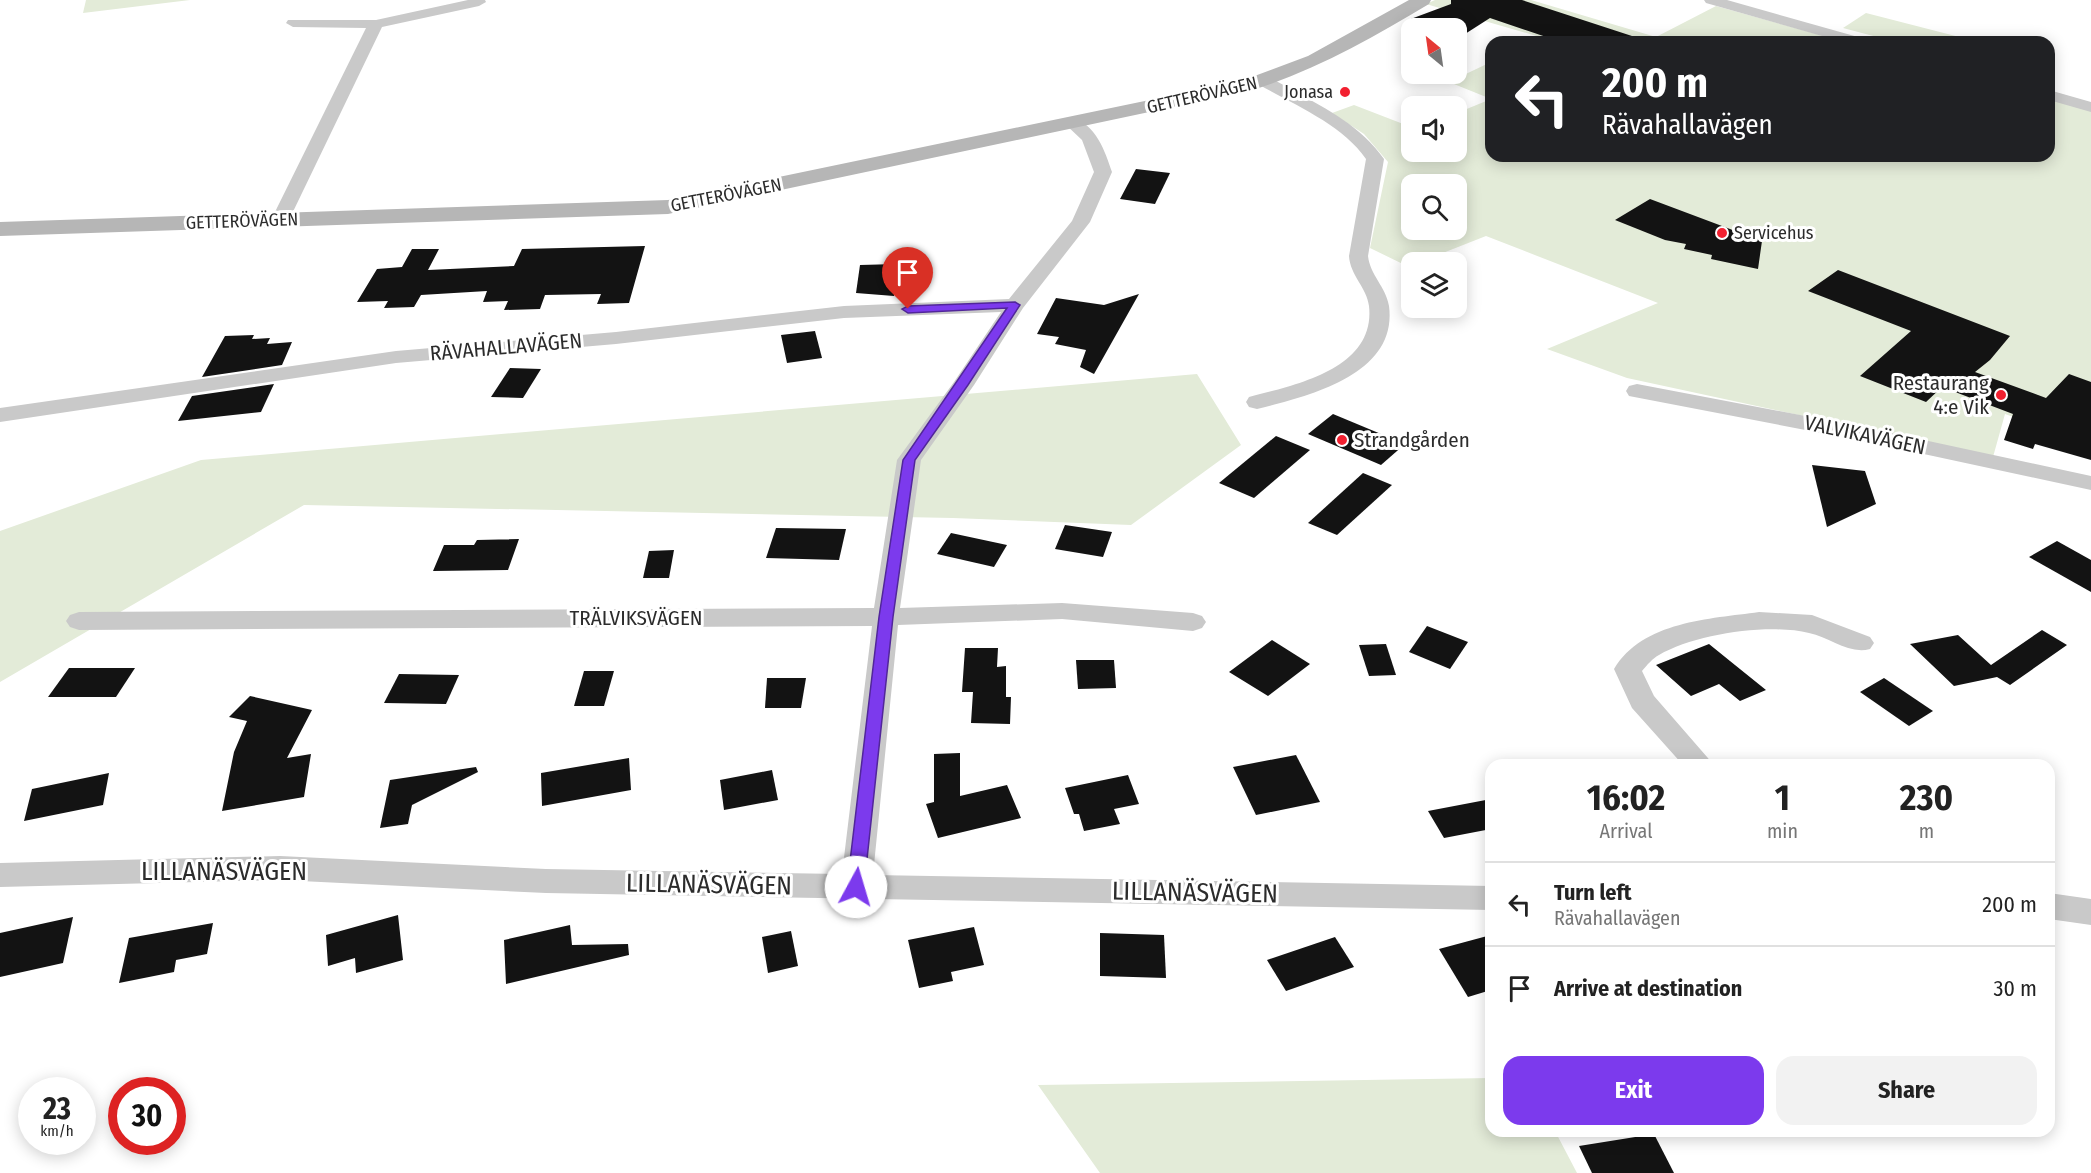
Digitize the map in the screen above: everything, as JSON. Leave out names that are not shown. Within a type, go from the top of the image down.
[{"type":"street","name":"GETTERÖVÄGEN","points":[[0,229],[668,207],[1264,81],[1322,57],[1422,0]]},
{"type":"street","points":[[1711,0],[1839,36]]},
{"type":"street","points":[[293,23],[376,24],[479,2]]},
{"type":"street","points":[[280,220],[376,24]]},
{"type":"street","points":[[1257,402],[1312,387],[1336,377],[1368,350],[1378,331],[1380,319],[1376,293],[1358,262],[1375,159],[1371,152],[1352,135],[1264,81]]},
{"type":"street","points":[[2055,97],[2091,107]]},
{"type":"street","points":[[856,887],[886,617],[909,460],[963,385],[1015,305],[1081,222],[1103,172],[1094,145],[1086,132],[1072,123]]},
{"type":"street","name":"RÄVAHALLAVÄGEN","points":[[0,415],[396,357],[616,338],[843,312],[1015,305]]},
{"type":"street","name":"VALVIKAVÄGEN","points":[[1637,391],[1868,435],[2091,483]]},
{"type":"street","name":"TRÄLVIKSVÄGEN","points":[[79,621],[886,617],[1062,611],[1193,622]]},
{"type":"street","points":[[1695,759],[1642,700],[1628,669],[1648,649],[1692,630],[1759,621],[1812,624],[1861,643]]},
{"type":"street","name":"LILLANÄSVÄGEN","points":[[0,875],[280,868],[546,881],[1485,898]]},
{"type":"street","points":[[2055,907],[2091,912]]},
{"type":"green space","points":[[86,0],[190,0],[83,13]]},
{"type":"green space","points":[[1435,0],[1531,0],[1653,36],[1537,36],[1426,4]]},
{"type":"green space","points":[[1716,6],[1824,36],[1658,36]]},
{"type":"green space","points":[[1866,13],[1955,36],[1873,36],[1843,28]]},
{"type":"green space","points":[[1485,65],[1485,97],[1454,84],[1467,84],[1467,73]]},
{"type":"green space","points":[[1485,101],[1485,162],[2055,162],[2055,101],[2091,111],[2091,421],[2038,426],[2005,414],[1993,457],[1627,378],[1547,349],[1658,303],[1486,236],[1445,252],[1401,252],[1401,263],[1370,248],[1388,162],[1364,134],[1332,113],[1354,105],[1401,123],[1401,162],[1467,162],[1467,109]]},
{"type":"green space","points":[[1197,374],[1241,445],[1131,525],[953,518],[304,505],[0,682],[0,531],[201,460]]},
{"type":"green space","points":[[1485,1078],[1485,1137],[1558,1137],[1577,1173],[1100,1173],[1038,1085]]},
{"type":"building","points":[[1451,0],[1522,0],[1632,36],[1543,36],[1490,18],[1467,33],[1467,18],[1413,18],[1451,4]]},
{"type":"building","points":[[1136,169],[1170,173],[1155,204],[1120,199]]},
{"type":"building","points":[[1650,199],[1762,241],[1758,269],[1711,259],[1712,255],[1684,249],[1686,244],[1665,240],[1615,220]]},
{"type":"building","points":[[645,246],[629,303],[597,304],[601,294],[545,295],[540,309],[504,310],[508,301],[483,302],[487,291],[421,295],[414,307],[384,308],[388,301],[357,302],[377,269],[402,267],[412,249],[439,249],[428,270],[514,266],[522,249]]},
{"type":"building","points":[[897,264],[894,296],[856,293],[860,265]]},
{"type":"building","points":[[1838,270],[2010,336],[1990,360],[1975,372],[2046,398],[2069,374],[2091,382],[2091,460],[2035,444],[2033,449],[2004,440],[2013,414],[1942,387],[1926,402],[1860,376],[1911,331],[1808,291]]},
{"type":"building","points":[[1139,294],[1094,374],[1080,367],[1086,350],[1055,344],[1059,337],[1037,334],[1056,298],[1104,305]]},
{"type":"building","points":[[815,331],[822,358],[787,363],[781,335]]},
{"type":"building","points":[[254,335],[252,339],[270,338],[267,344],[292,342],[282,365],[202,377],[225,336]]},
{"type":"building","points":[[510,368],[541,369],[523,398],[491,397]]},
{"type":"building","points":[[274,384],[261,412],[178,421],[192,396]]},
{"type":"building","points":[[1333,414],[1405,444],[1381,465],[1308,434]]},
{"type":"building","points":[[1276,436],[1310,450],[1254,498],[1219,483]]},
{"type":"building","points":[[1812,465],[1865,471],[1876,504],[1827,527]]},
{"type":"building","points":[[1363,473],[1392,485],[1337,535],[1308,523]]},
{"type":"building","points":[[1065,525],[1112,532],[1103,557],[1055,549]]},
{"type":"building","points":[[776,528],[846,529],[839,560],[766,558]]},
{"type":"building","points":[[951,533],[1007,545],[994,567],[937,554]]},
{"type":"building","points":[[519,539],[508,570],[433,571],[444,545],[474,545],[477,540]]},
{"type":"building","points":[[2057,541],[2091,560],[2091,592],[2029,557]]},
{"type":"building","points":[[674,550],[669,578],[643,578],[649,551]]},
{"type":"building","points":[[1427,626],[1468,642],[1450,669],[1409,652]]},
{"type":"building","points":[[2042,630],[2067,645],[2010,685],[1997,677],[1954,686],[1910,644],[1958,635],[1991,665]]},
{"type":"building","points":[[1272,640],[1310,664],[1268,696],[1229,672]]},
{"type":"building","points":[[1386,644],[1396,675],[1369,676],[1359,645]]},
{"type":"building","points":[[1709,644],[1766,690],[1740,701],[1719,684],[1691,696],[1656,665]]},
{"type":"building","points":[[965,648],[998,648],[997,667],[1006,666],[1006,697],[1011,697],[1010,724],[971,723],[973,692],[962,692]]},
{"type":"building","points":[[1076,660],[1114,660],[1116,688],[1078,689]]},
{"type":"building","points":[[69,668],[135,668],[116,697],[48,697]]},
{"type":"building","points":[[584,671],[614,671],[604,706],[574,706]]},
{"type":"building","points":[[399,674],[459,675],[446,704],[384,703]]},
{"type":"building","points":[[767,678],[806,678],[801,708],[765,708]]},
{"type":"building","points":[[1884,678],[1933,711],[1909,726],[1860,692]]},
{"type":"building","points":[[250,696],[312,710],[287,758],[311,754],[304,797],[222,811],[234,752],[247,721],[229,717]]},
{"type":"building","points":[[960,753],[960,796],[1007,785],[1021,818],[938,838],[926,804],[934,802],[934,754]]},
{"type":"building","points":[[1296,755],[1320,802],[1256,815],[1233,767]]},
{"type":"building","points":[[629,758],[631,790],[542,806],[541,773]]},
{"type":"building","points":[[476,767],[478,772],[412,805],[408,824],[380,828],[390,780]]},
{"type":"building","points":[[772,770],[778,800],[724,810],[720,780]]},
{"type":"building","points":[[109,773],[103,805],[24,821],[32,789]]},
{"type":"building","points":[[1128,775],[1139,804],[1114,809],[1120,824],[1084,831],[1079,814],[1074,814],[1065,788]]},
{"type":"building","points":[[1485,800],[1485,830],[1444,838],[1428,811]]},
{"type":"building","points":[[398,915],[403,960],[356,973],[355,958],[328,966],[326,935]]},
{"type":"building","points":[[73,917],[63,963],[0,977],[0,933]]},
{"type":"building","points":[[213,923],[207,954],[176,960],[174,972],[119,983],[129,938]]},
{"type":"building","points":[[570,925],[572,945],[628,944],[629,955],[506,984],[504,940]]},
{"type":"building","points":[[974,927],[984,965],[951,972],[953,981],[919,988],[908,940]]},
{"type":"building","points":[[791,931],[798,966],[768,973],[762,937]]},
{"type":"building","points":[[1100,933],[1164,935],[1166,978],[1100,976]]},
{"type":"building","points":[[1335,937],[1354,967],[1286,991],[1267,960]]},
{"type":"building","points":[[1485,937],[1485,992],[1468,997],[1439,949]]},
{"type":"building","points":[[1635,1137],[1656,1137],[1674,1173],[1592,1173],[1579,1146]]},
{"type":"place","name":"Jonasa","points":[[1345,92]]},
{"type":"place","name":"Servicehus","points":[[1722,233]]},
{"type":"place","name":"Restaurang 4:e Vik","points":[[2001,395]]},
{"type":"place","name":"Strandgården","points":[[1342,440]]},
{"type":"route","points":[[856,887],[886,617],[909,460],[963,385],[1015,305],[908,309]]}]
